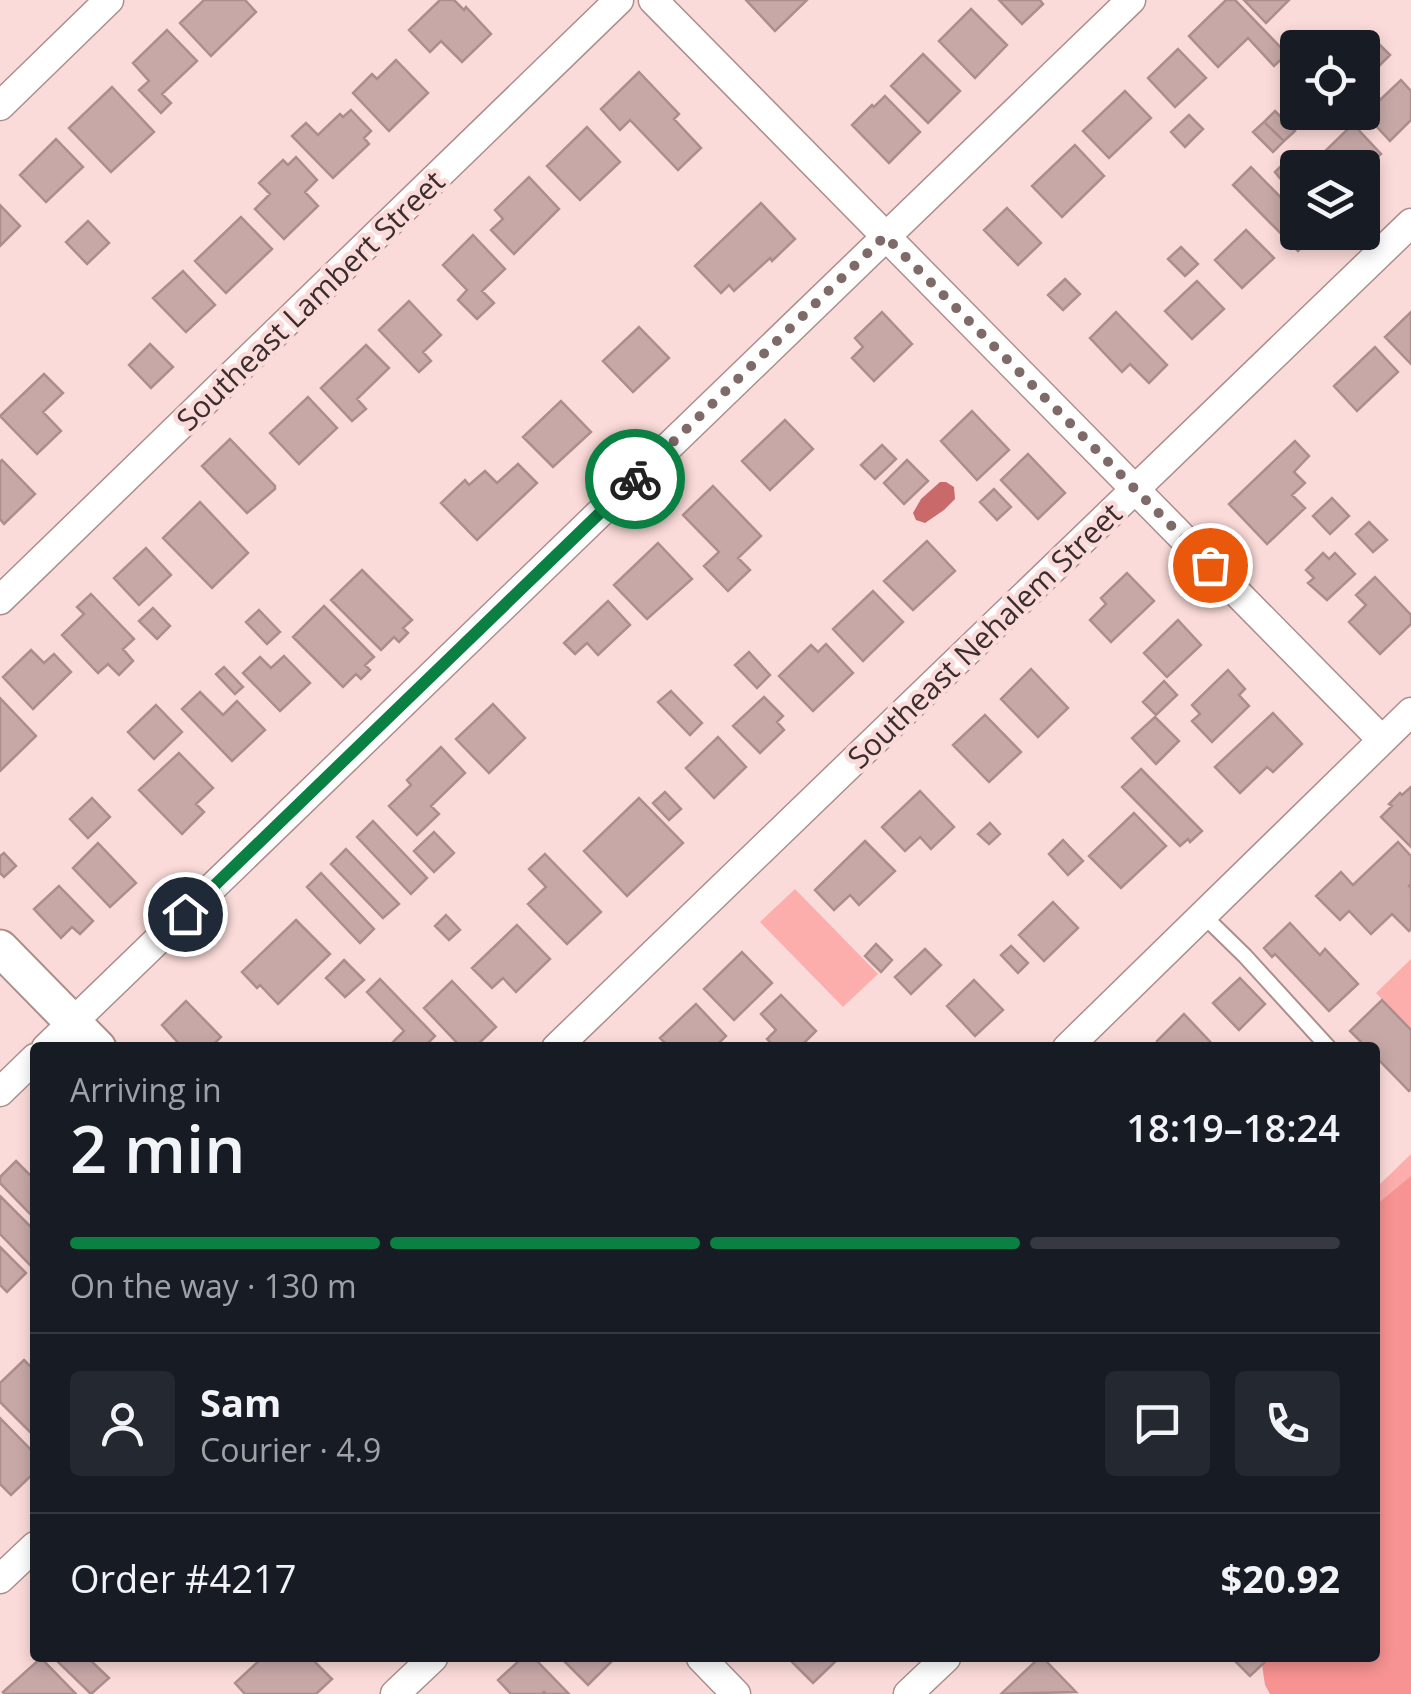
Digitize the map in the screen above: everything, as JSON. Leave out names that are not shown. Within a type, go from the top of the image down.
[{"type":"street","points":[[0,106],[109,0]]},
{"type":"street","name":"Southeast Lambert Street","points":[[0,600],[619,0]]},
{"type":"street","points":[[653,0],[1382,740]]},
{"type":"street","points":[[52,1042],[1131,0]]},
{"type":"street","name":"Southeast Nehalem Street","points":[[562,1042],[1411,222]]},
{"type":"street","points":[[1074,1042],[1411,712]]},
{"type":"street","points":[[0,948],[92,1042]]},
{"type":"street","points":[[0,1092],[30,1063]]},
{"type":"street","points":[[0,1579],[30,1551]]},
{"type":"street","points":[[395,1694],[429,1662]]},
{"type":"street","points":[[705,1662],[736,1694]]},
{"type":"street","points":[[908,1694],[942,1662]]},
{"type":"lane","points":[[1203,915],[1324,1042]]},
{"type":"shaded area","points":[[940,482],[954,487],[955,499],[925,523],[916,520],[913,513],[921,499]]},
{"type":"shaded area","points":[[795,889],[878,974],[843,1007],[760,922]]},
{"type":"shaded area","points":[[1411,959],[1411,1029],[1376,993]]},
{"type":"shaded area","points":[[1411,1154],[1411,1236],[1380,1204],[1380,1184]]},
{"type":"shaded area","points":[[1411,1176],[1411,1694],[1270,1694],[1262,1662],[1380,1662],[1380,1202]]},
{"type":"building","points":[[204,0],[245,0],[256,12],[211,56],[180,23]]},
{"type":"building","points":[[440,0],[454,0],[464,10],[466,7],[491,34],[462,62],[441,41],[430,52],[409,30]]},
{"type":"building","points":[[746,0],[807,0],[775,31]]},
{"type":"building","points":[[999,0],[1040,0],[1043,4],[1022,24]]},
{"type":"building","points":[[1226,0],[1235,0],[1280,47],[1280,60],[1274,66],[1248,38],[1218,67],[1189,36]]},
{"type":"building","points":[[1244,0],[1289,0],[1266,23]]},
{"type":"building","points":[[971,9],[1007,45],[975,78],[939,41]]},
{"type":"building","points":[[167,30],[197,61],[162,94],[171,103],[161,113],[139,90],[149,81],[133,63]]},
{"type":"building","points":[[1380,45],[1390,55],[1380,65]]},
{"type":"building","points":[[1178,49],[1206,78],[1175,107],[1148,78]]},
{"type":"building","points":[[923,54],[960,91],[928,123],[891,86]]},
{"type":"building","points":[[396,60],[428,93],[389,131],[353,93],[372,74],[377,79]]},
{"type":"building","points":[[639,72],[679,114],[674,119],[701,148],[678,170],[630,120],[620,130],[601,109]]},
{"type":"building","points":[[1401,80],[1411,91],[1411,120],[1390,141],[1380,130],[1380,100]]},
{"type":"building","points":[[112,87],[154,132],[111,172],[69,128]]},
{"type":"building","points":[[1125,91],[1151,118],[1109,158],[1083,131]]},
{"type":"building","points":[[885,96],[920,132],[889,163],[852,125]]},
{"type":"building","points":[[351,110],[371,131],[364,138],[369,144],[333,178],[292,136],[306,123],[318,135],[340,114],[343,117]]},
{"type":"building","points":[[1275,111],[1280,116],[1280,130],[1295,131],[1284,141],[1264,122]]},
{"type":"building","points":[[1189,115],[1203,129],[1185,147],[1171,132]]},
{"type":"building","points":[[1264,122],[1284,141],[1273,152],[1253,132]]},
{"type":"building","points":[[587,127],[620,162],[580,200],[547,166]]},
{"type":"building","points":[[1347,130],[1359,130],[1377,150],[1326,150]]},
{"type":"building","points":[[56,139],[83,167],[46,202],[20,175]]},
{"type":"building","points":[[1075,145],[1104,176],[1062,217],[1032,186]]},
{"type":"building","points":[[296,157],[317,180],[305,192],[318,206],[284,239],[255,209],[270,194],[259,183],[283,160],[288,165]]},
{"type":"building","points":[[1251,167],[1280,197],[1280,233],[1233,185]]},
{"type":"building","points":[[529,177],[559,209],[514,254],[491,230],[503,219],[495,210]]},
{"type":"building","points":[[761,203],[795,239],[734,291],[729,285],[721,293],[695,266]]},
{"type":"building","points":[[0,205],[20,226],[0,246]]},
{"type":"building","points":[[1007,208],[1041,243],[1018,265],[984,230]]},
{"type":"building","points":[[241,217],[272,249],[226,293],[195,261]]},
{"type":"building","points":[[88,221],[109,243],[87,264],[66,242]]},
{"type":"building","points":[[1246,230],[1274,258],[1242,288],[1215,260]]},
{"type":"building","points":[[473,235],[505,269],[482,291],[494,303],[477,319],[458,300],[467,290],[443,265]]},
{"type":"building","points":[[1181,247],[1198,264],[1185,276],[1168,259]]},
{"type":"building","points":[[183,271],[215,305],[186,332],[153,298]]},
{"type":"building","points":[[1065,279],[1080,294],[1063,310],[1048,295]]},
{"type":"building","points":[[1197,281],[1224,309],[1192,339],[1165,311]]},
{"type":"building","points":[[409,301],[441,335],[423,352],[431,361],[419,372],[379,330]]},
{"type":"building","points":[[882,312],[912,344],[874,381],[852,358],[863,347],[855,338]]},
{"type":"building","points":[[1116,312],[1167,365],[1149,383],[1130,364],[1122,372],[1090,338]]},
{"type":"building","points":[[1411,312],[1411,364],[1385,337]]},
{"type":"building","points":[[639,327],[669,358],[633,392],[603,361]]},
{"type":"building","points":[[150,344],[173,367],[151,388],[129,365]]},
{"type":"building","points":[[366,345],[389,368],[357,399],[366,409],[352,421],[321,388]]},
{"type":"building","points":[[1375,347],[1398,372],[1357,411],[1334,386]]},
{"type":"building","points":[[44,374],[63,393],[43,412],[61,431],[37,454],[0,416]]},
{"type":"building","points":[[308,397],[337,428],[299,464],[270,433]]},
{"type":"building","points":[[561,401],[591,432],[553,467],[523,437]]},
{"type":"building","points":[[972,411],[1009,450],[977,480],[941,441]]},
{"type":"building","points":[[785,420],[813,449],[770,490],[742,461]]},
{"type":"building","points":[[230,439],[275,486],[247,513],[202,466]]},
{"type":"building","points":[[1295,441],[1309,456],[1294,472],[1305,483],[1292,495],[1305,508],[1267,544],[1229,504]]},
{"type":"building","points":[[882,445],[896,459],[875,479],[861,465]]},
{"type":"building","points":[[1028,454],[1065,493],[1038,519],[1001,480]]},
{"type":"building","points":[[2,460],[35,494],[4,524],[0,519]]},
{"type":"building","points":[[907,460],[928,481],[904,504],[884,483]]},
{"type":"building","points":[[518,464],[537,483],[477,540],[441,503],[465,480],[469,485],[485,471],[497,483]]},
{"type":"building","points":[[713,486],[761,536],[738,558],[750,570],[728,591],[704,566],[719,552],[683,515]]},
{"type":"building","points":[[994,489],[1011,507],[997,520],[980,502]]},
{"type":"building","points":[[1332,498],[1349,516],[1330,534],[1313,516]]},
{"type":"building","points":[[200,502],[248,553],[212,588],[163,538]]},
{"type":"building","points":[[1369,522],[1387,540],[1373,552],[1356,534]]},
{"type":"building","points":[[927,541],[955,571],[913,610],[884,581]]},
{"type":"building","points":[[658,543],[692,579],[647,619],[614,585]]},
{"type":"building","points":[[146,548],[171,575],[139,605],[114,578]]},
{"type":"building","points":[[1323,553],[1329,559],[1335,553],[1355,574],[1327,600],[1308,583],[1314,578],[1306,570]]},
{"type":"building","points":[[362,570],[412,620],[403,628],[408,633],[399,642],[394,637],[381,650],[331,600]]},
{"type":"building","points":[[1127,573],[1154,601],[1111,642],[1090,620],[1106,604],[1101,598]]},
{"type":"building","points":[[1375,577],[1411,615],[1411,624],[1380,654],[1349,622],[1366,605],[1356,595]]},
{"type":"building","points":[[873,591],[903,622],[863,661],[833,629]]},
{"type":"building","points":[[91,594],[134,639],[123,649],[133,661],[119,675],[108,664],[98,673],[62,635],[84,614],[77,607]]},
{"type":"building","points":[[608,601],[630,625],[598,655],[587,643],[575,654],[564,643]]},
{"type":"building","points":[[324,606],[374,657],[365,665],[370,670],[361,679],[356,674],[343,687],[293,637]]},
{"type":"building","points":[[153,608],[170,626],[157,639],[139,621]]},
{"type":"building","points":[[259,610],[280,632],[267,644],[246,622]]},
{"type":"building","points":[[1178,620],[1201,645],[1167,677],[1144,653]]},
{"type":"building","points":[[826,644],[853,673],[813,711],[779,676],[811,645],[818,652]]},
{"type":"building","points":[[31,650],[44,663],[54,654],[71,672],[33,709],[3,677]]},
{"type":"building","points":[[749,652],[770,675],[757,688],[735,665]]},
{"type":"building","points":[[284,656],[310,683],[280,711],[243,673],[260,657],[271,668]]},
{"type":"building","points":[[224,667],[243,687],[235,694],[216,674]]},
{"type":"building","points":[[1031,669],[1068,708],[1038,737],[1001,699]]},
{"type":"building","points":[[1228,670],[1245,689],[1239,695],[1249,706],[1212,742],[1192,721],[1200,714],[1192,705]]},
{"type":"building","points":[[1164,681],[1177,695],[1156,715],[1143,702]]},
{"type":"building","points":[[671,691],[702,723],[690,735],[658,702]]},
{"type":"building","points":[[200,692],[223,715],[237,701],[265,730],[232,761],[182,709]]},
{"type":"building","points":[[764,697],[783,716],[777,722],[784,730],[760,753],[733,726]]},
{"type":"building","points":[[0,698],[36,736],[0,771]]},
{"type":"building","points":[[493,704],[525,738],[489,773],[456,739]]},
{"type":"building","points":[[156,705],[182,732],[154,759],[128,732]]},
{"type":"building","points":[[1273,713],[1302,744],[1273,772],[1267,767],[1240,793],[1215,767]]},
{"type":"building","points":[[985,715],[1021,752],[989,782],[953,745]]},
{"type":"building","points":[[1155,717],[1179,741],[1156,764],[1132,738]]},
{"type":"building","points":[[718,737],[746,767],[714,798],[686,768]]},
{"type":"building","points":[[441,747],[465,773],[431,806],[439,814],[417,835],[389,806],[411,785],[407,780]]},
{"type":"building","points":[[179,753],[213,788],[196,804],[204,812],[182,834],[139,790]]},
{"type":"building","points":[[1141,769],[1202,831],[1190,842],[1188,839],[1180,846],[1122,787]]},
{"type":"building","points":[[1411,787],[1411,847],[1381,817],[1400,793]]},
{"type":"building","points":[[920,791],[954,827],[931,849],[920,837],[905,851],[882,827]]},
{"type":"building","points":[[665,792],[681,809],[669,820],[653,803]]},
{"type":"building","points":[[92,798],[110,817],[88,838],[70,819]]},
{"type":"building","points":[[639,798],[683,843],[627,896],[584,851]]},
{"type":"building","points":[[1134,813],[1166,846],[1121,888],[1089,856]]},
{"type":"building","points":[[373,821],[427,878],[411,894],[357,837]]},
{"type":"building","points":[[990,823],[1000,834],[989,844],[978,834]]},
{"type":"building","points":[[434,832],[454,853],[434,872],[414,851]]},
{"type":"building","points":[[1063,840],[1083,861],[1068,875],[1049,854]]},
{"type":"building","points":[[865,841],[895,871],[859,905],[850,895],[834,910],[815,890]]},
{"type":"building","points":[[1398,842],[1411,856],[1409,931],[1392,914],[1371,934],[1349,911],[1340,920],[1316,896],[1341,872],[1353,885]]},
{"type":"building","points":[[98,843],[136,883],[110,907],[73,868]]},
{"type":"building","points":[[346,849],[399,904],[383,918],[331,864]]},
{"type":"building","points":[[4,853],[16,866],[4,877],[0,873],[0,856]]},
{"type":"building","points":[[545,854],[601,912],[567,944],[528,904],[546,887],[529,869]]},
{"type":"building","points":[[321,873],[374,929],[360,943],[307,887]]},
{"type":"building","points":[[59,886],[93,921],[80,934],[72,927],[61,938],[34,909]]},
{"type":"building","points":[[1053,902],[1078,928],[1044,961],[1019,935]]},
{"type":"building","points":[[446,915],[460,930],[449,940],[435,926]]},
{"type":"building","points":[[296,920],[330,954],[278,1004],[242,972]]},
{"type":"building","points":[[1290,923],[1320,955],[1325,949],[1358,984],[1329,1011],[1275,954],[1272,957],[1264,948]]},
{"type":"building","points":[[517,925],[550,959],[516,992],[503,978],[492,988],[472,968]]},
{"type":"building","points":[[876,944],[892,960],[881,972],[865,956]]},
{"type":"building","points":[[1011,946],[1028,963],[1018,973],[1001,955]]},
{"type":"building","points":[[925,949],[941,965],[911,994],[895,977]]},
{"type":"building","points":[[742,952],[772,983],[734,1020],[704,989]]},
{"type":"building","points":[[344,960],[364,980],[345,997],[326,978]]},
{"type":"building","points":[[1240,978],[1265,1004],[1239,1030],[1213,1003]]},
{"type":"building","points":[[380,979],[435,1036],[429,1042],[393,1042],[404,1031],[367,992]]},
{"type":"building","points":[[974,980],[1003,1010],[975,1036],[947,1006]]},
{"type":"building","points":[[452,981],[496,1027],[480,1042],[456,1042],[424,1008]]},
{"type":"building","points":[[781,995],[816,1031],[805,1042],[770,1042],[767,1039],[776,1030],[761,1014]]},
{"type":"building","points":[[1382,1000],[1411,1030],[1411,1089],[1380,1061],[1380,1042],[1361,1042],[1350,1031]]},
{"type":"building","points":[[186,1001],[221,1037],[216,1042],[178,1042],[162,1025]]},
{"type":"building","points":[[696,1004],[726,1036],[720,1042],[664,1042],[660,1038]]},
{"type":"building","points":[[1184,1014],[1210,1042],[1158,1042]]},
{"type":"building","points":[[16,1161],[30,1175],[30,1214],[0,1183],[0,1177]]},
{"type":"building","points":[[0,1196],[30,1226],[30,1265],[0,1234]]},
{"type":"building","points":[[0,1247],[26,1273],[7,1292],[0,1285]]},
{"type":"building","points":[[24,1360],[30,1366],[30,1432],[0,1402],[0,1383]]},
{"type":"building","points":[[0,1418],[30,1449],[30,1477],[11,1495],[0,1484]]},
{"type":"building","points":[[37,1662],[45,1662],[76,1694],[5,1694]]},
{"type":"building","points":[[58,1662],[92,1662],[109,1678],[91,1694]]},
{"type":"building","points":[[258,1662],[315,1662],[332,1679],[316,1694],[245,1694],[235,1683]]},
{"type":"building","points":[[518,1662],[538,1662],[569,1694],[511,1694],[498,1680]]},
{"type":"building","points":[[565,1662],[611,1662],[588,1685]]},
{"type":"building","points":[[792,1662],[835,1662],[813,1683]]},
{"type":"building","points":[[1035,1662],[1047,1662],[1076,1692],[1001,1694]]},
{"type":"building","points":[[1236,1662],[1265,1662],[1250,1676]]},
{"type":"way so far","points":[[635,479],[885,236],[1210,565]]},
{"type":"route","points":[[185,914],[635,479]]}]
